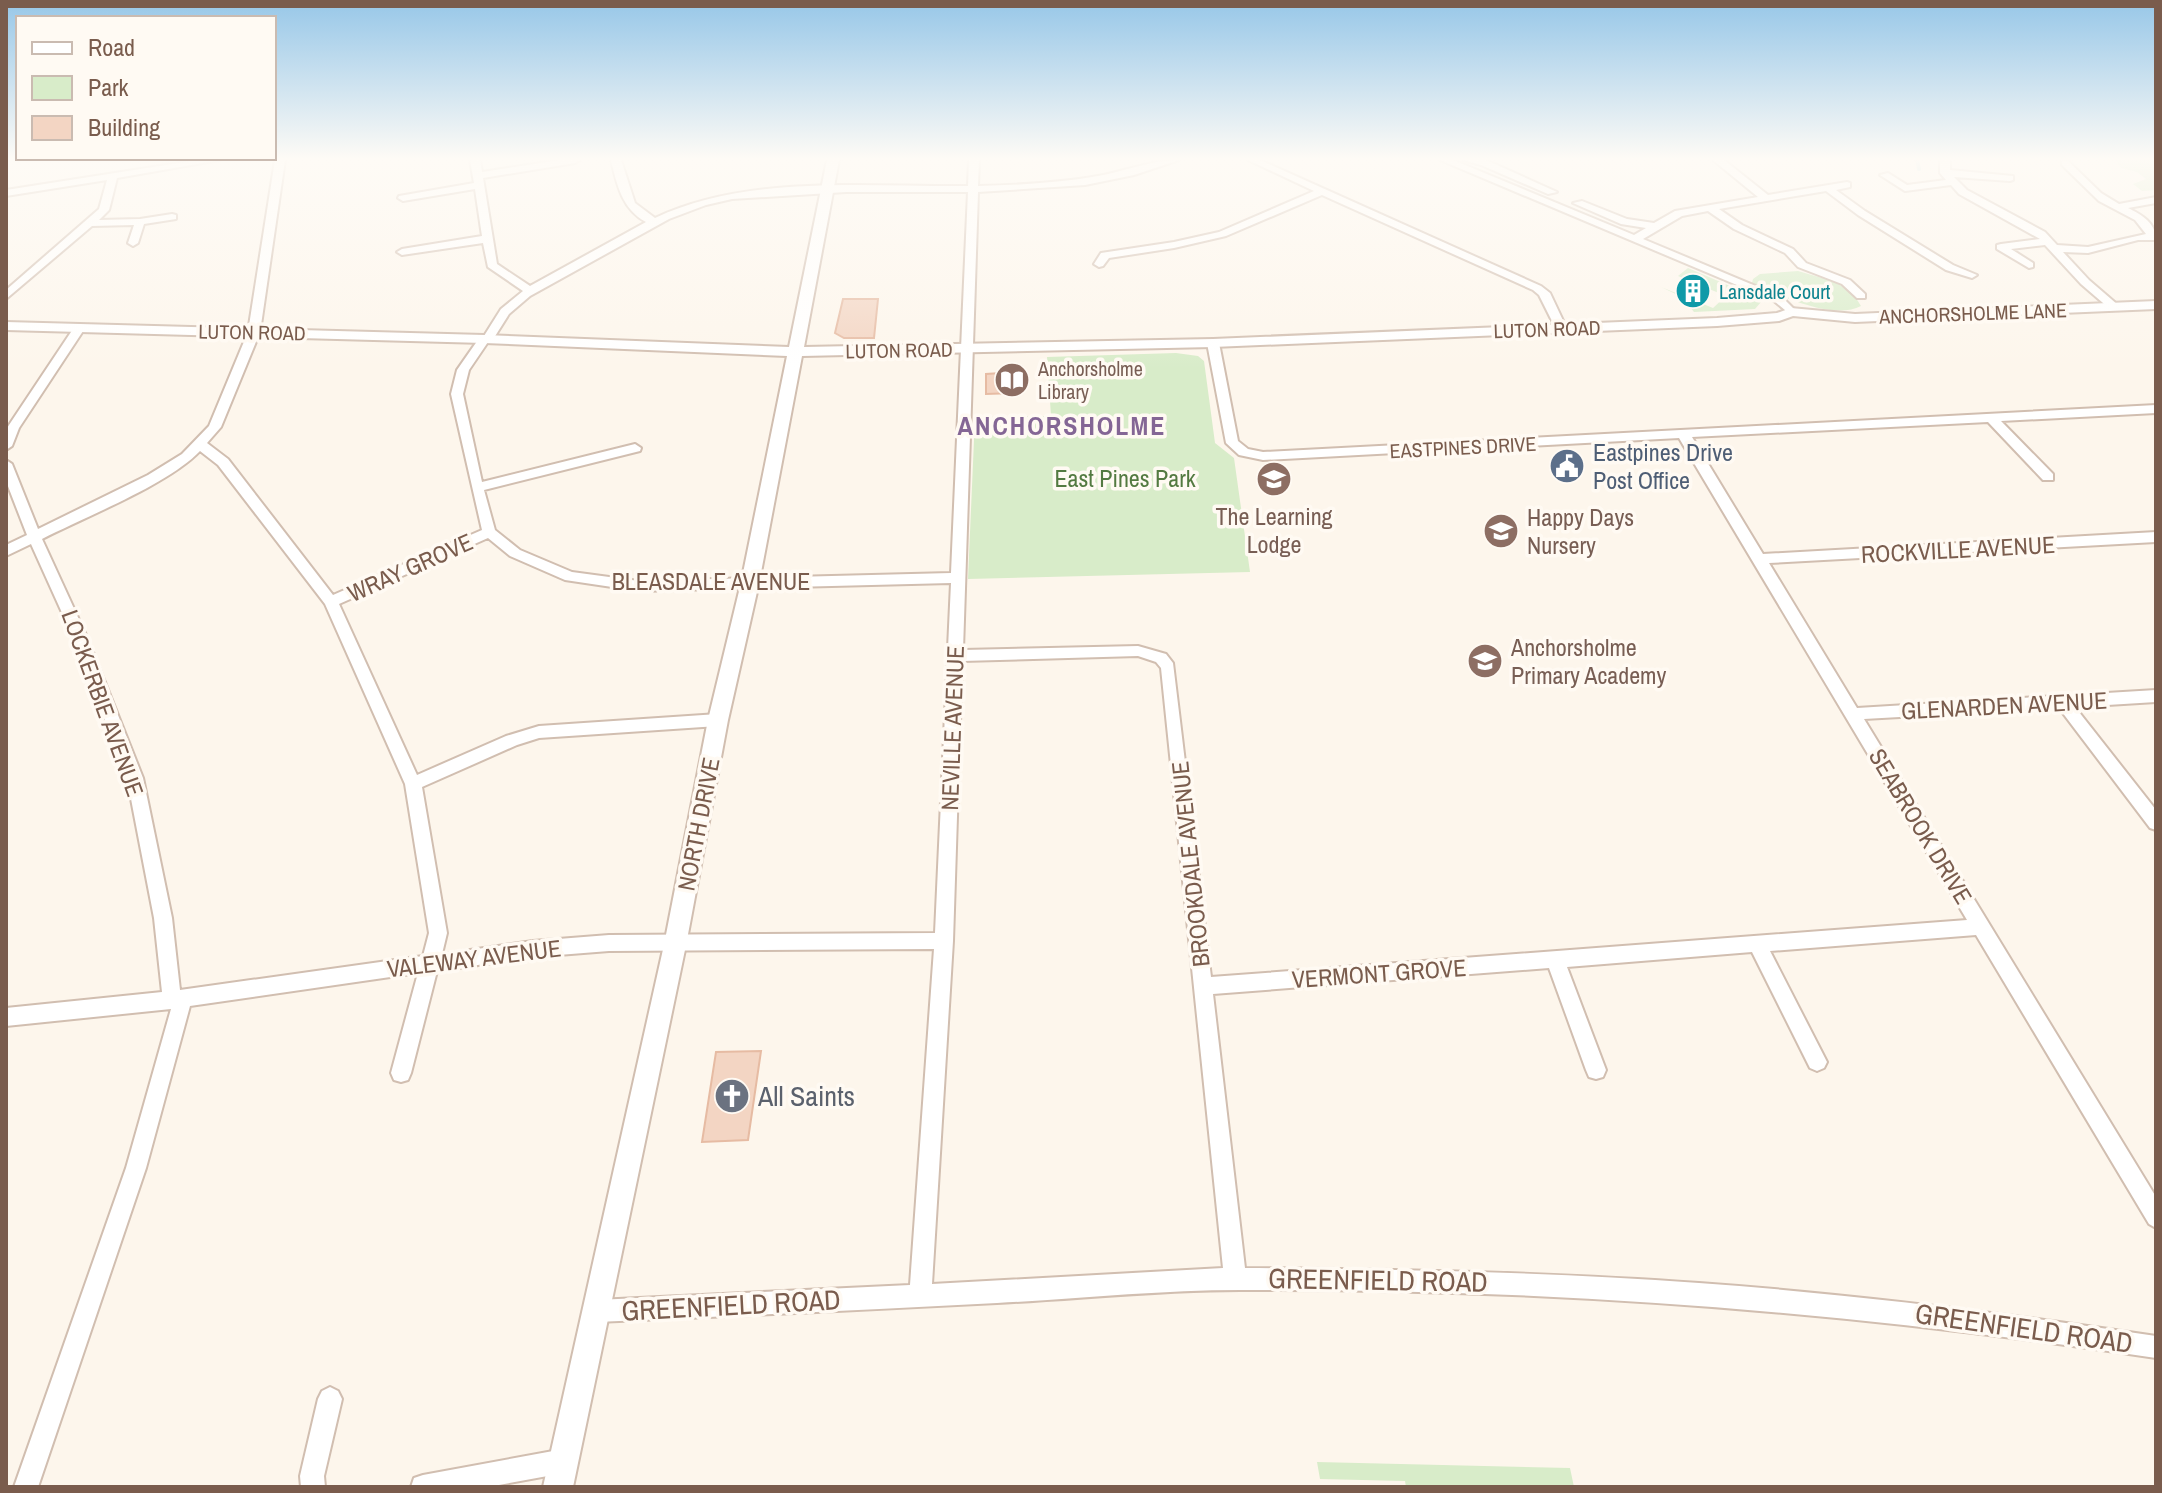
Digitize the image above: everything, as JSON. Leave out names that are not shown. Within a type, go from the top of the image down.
[{"type":"street","points":[[6,296],[82,230]]},
{"type":"street","points":[[133,243],[137,230]]},
{"type":"street","points":[[6,551],[144,484],[201,445],[221,415],[254,332],[269,230]]},
{"type":"street","points":[[485,230],[492,265],[529,290]]},
{"type":"street","points":[[489,532],[457,394],[463,370],[503,313],[529,290],[640,230]]},
{"type":"street","name":"NORTH DRIVE","points":[[561,1474],[675,945],[819,230]]},
{"type":"street","name":"NEVILLE AVENUE","points":[[920,1296],[944,941],[972,230]]},
{"type":"street","points":[[1091,250],[1102,260],[1232,230]]},
{"type":"street","points":[[1400,230],[1537,288],[1544,293],[1561,329]]},
{"type":"street","points":[[1613,230],[1778,299],[1791,312]]},
{"type":"street","points":[[1635,239],[1648,230]]},
{"type":"street","points":[[1744,230],[1789,251],[1802,265]]},
{"type":"street","points":[[1888,230],[1921,247],[1947,274],[1972,275]]},
{"type":"street","points":[[2034,230],[2114,307]]},
{"type":"street","points":[[1222,234],[1232,242]]},
{"type":"street","points":[[2029,265],[2001,247],[2052,245],[2088,250],[2154,236]]},
{"type":"street","points":[[402,252],[486,239]]},
{"type":"street","points":[[1784,266],[1802,265],[1840,279],[1861,296]]},
{"type":"street","name":"ANCHORSHOLME LANE","points":[[1791,312],[1855,318],[2156,305]]},
{"type":"street","name":"LUTON ROAD","points":[[6,326],[486,339],[796,352],[1213,343],[1762,319],[1791,312]]},
{"type":"street","points":[[6,446],[13,428],[79,328]]},
{"type":"street","name":"EASTPINES DRIVE","points":[[1213,343],[1232,443],[1250,455],[2156,409]]},
{"type":"street","points":[[1991,418],[2048,477]]},
{"type":"street","name":"SEABROOK DRIVE","points":[[1684,435],[2156,1217]]},
{"type":"street","points":[[201,445],[223,462],[331,602],[413,784],[438,933],[401,1073]]},
{"type":"street","points":[[477,488],[635,448]]},
{"type":"street","name":"LOCKERBIE AVENUE","points":[[6,464],[35,539],[80,637],[135,778],[178,999],[136,1168],[26,1487]]},
{"type":"street","name":"BLEASDALE AVENUE","points":[[489,532],[515,553],[570,577],[639,586],[958,578]]},
{"type":"street","name":"WRAY GROVE","points":[[331,602],[489,532]]},
{"type":"street","name":"ROCKVILLE AVENUE","points":[[1759,559],[2156,537]]},
{"type":"street","name":"BROOKDALE AVENUE","points":[[954,656],[1138,651],[1161,658],[1168,667],[1235,1279]]},
{"type":"street","name":"GLENARDEN AVENUE","points":[[1852,714],[2156,696]]},
{"type":"street","points":[[2063,702],[2156,823]]},
{"type":"street","points":[[413,784],[512,740],[539,732],[718,720]]},
{"type":"street","name":"VERMONT GROVE","points":[[1203,986],[1982,927]]},
{"type":"street","name":"VALEWAY AVENUE","points":[[6,1017],[178,999],[431,962],[609,943],[944,941]]},
{"type":"street","points":[[1758,946],[1817,1062]]},
{"type":"street","points":[[1556,961],[1596,1070]]},
{"type":"street","name":"GREENFIELD ROAD","points":[[597,1311],[1235,1279],[1434,1279],[1713,1294],[1966,1319],[2156,1347]]},
{"type":"street","points":[[313,1487],[312,1476],[330,1399]]},
{"type":"street","points":[[423,1487],[561,1474]]},
{"type":"green space","points":[[1688,268],[1761,302],[1755,309],[1694,312],[1682,297],[1661,287],[1713,308],[1726,296],[1678,276]]},
{"type":"green space","points":[[1798,271],[1836,282],[1854,295],[1861,306],[1836,310],[1806,305],[1752,283],[1760,274]]},
{"type":"green space","name":"East Pines Park","points":[[1176,353],[1198,356],[1204,361],[1215,443],[1234,458],[1250,572],[968,579],[975,417],[1051,416],[1047,357]]},
{"type":"green space","points":[[1317,1462],[1570,1468],[1574,1487],[1406,1487],[1405,1481],[1320,1479]]},
{"type":"building","points":[[843,299],[878,299],[874,338],[844,338],[835,333]]},
{"type":"building","name":"Anchorsholme Library","points":[[1017,372],[1015,393],[986,394],[986,374]]},
{"type":"building","name":"All Saints","points":[[761,1051],[748,1140],[702,1142],[716,1052]]},
{"type":"place","name":"Lansdale Court","points":[[1693,291]]},
{"type":"place","name":"Anchorsholme Library","points":[[1012,380]]},
{"type":"place","name":"Eastpines Drive Post Office","points":[[1567,466]]},
{"type":"place","name":"The Learning Lodge","points":[[1274,479]]},
{"type":"place","name":"Happy Days Nursery","points":[[1501,531]]},
{"type":"place","name":"Anchorsholme Primary Academy","points":[[1485,661]]},
{"type":"place","name":"All Saints","points":[[732,1096]]},
{"type":"district","name":"ANCHORSHOLME","points":[[1062,425]]}]
